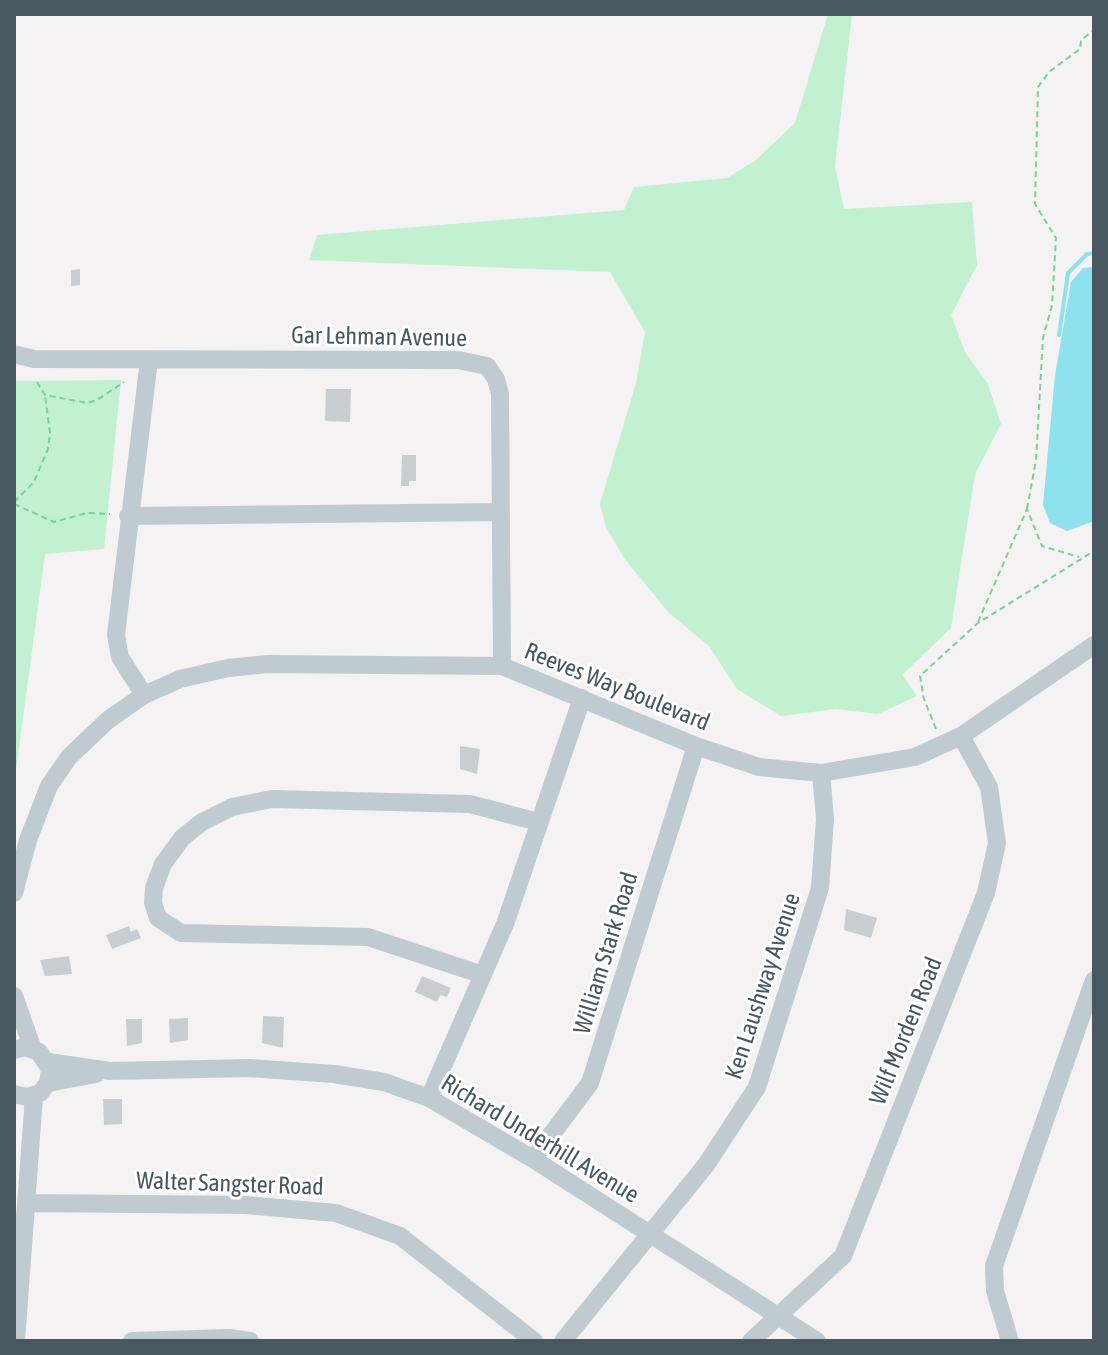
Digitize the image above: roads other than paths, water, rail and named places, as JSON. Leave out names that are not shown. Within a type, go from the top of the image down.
[{"type":"street","name":"Gar Lehman Avenue","points":[[14,354],[34,359],[479,362],[495,375],[500,394],[502,666]]},
{"type":"street","points":[[144,695],[120,657],[116,635],[119,515],[149,360]]},
{"type":"street","points":[[119,515],[500,512]]},
{"type":"street","name":"Reeves Way Boulevard","points":[[14,893],[28,840],[49,786],[69,757],[108,720],[144,695],[180,679],[228,668],[268,664],[502,666],[696,746],[759,767],[821,773],[915,757],[961,736],[1094,645]]},
{"type":"street","points":[[429,1098],[515,896],[582,698]]},
{"type":"street","name":"Wilf Morden Road","points":[[751,1341],[843,1256],[986,893],[997,843],[989,787],[961,736]]},
{"type":"street","name":"William Stark Road","points":[[533,1159],[594,1073],[696,746]]},
{"type":"street","name":"Ken Laushway Avenue","points":[[563,1341],[706,1165],[757,1087],[820,888],[825,819],[821,773]]},
{"type":"street","points":[[483,975],[368,937],[181,933],[158,918],[153,903],[154,888],[163,864],[182,838],[202,822],[232,807],[272,799],[470,804],[538,822]]},
{"type":"street","points":[[1010,1341],[995,1291],[994,1266],[1094,980]]},
{"type":"street","points":[[14,996],[23,1050],[48,1062],[29,1151],[28,1203],[16,1341]]},
{"type":"street","name":"Richard Underhill Avenue","points":[[48,1062],[110,1071],[249,1068],[334,1074],[384,1082],[429,1098],[533,1159],[753,1297],[776,1317],[817,1341]]},
{"type":"street","name":"Richard Underhill Avenue","points":[[14,1096],[110,1071]]},
{"type":"street","points":[[14,1096],[29,1151]]},
{"type":"street","name":"Walter Sangster Road","points":[[28,1203],[246,1205],[336,1213],[400,1236],[534,1341]]},
{"type":"street","points":[[132,1341],[229,1338],[250,1341]]},
{"type":"water","points":[[1094,267],[1094,521],[1067,531],[1050,523],[1043,505],[1055,375],[1071,282],[1083,268]]},
{"type":"waterway","points":[[1059,335],[1068,273],[1087,254],[1094,253]]}]
